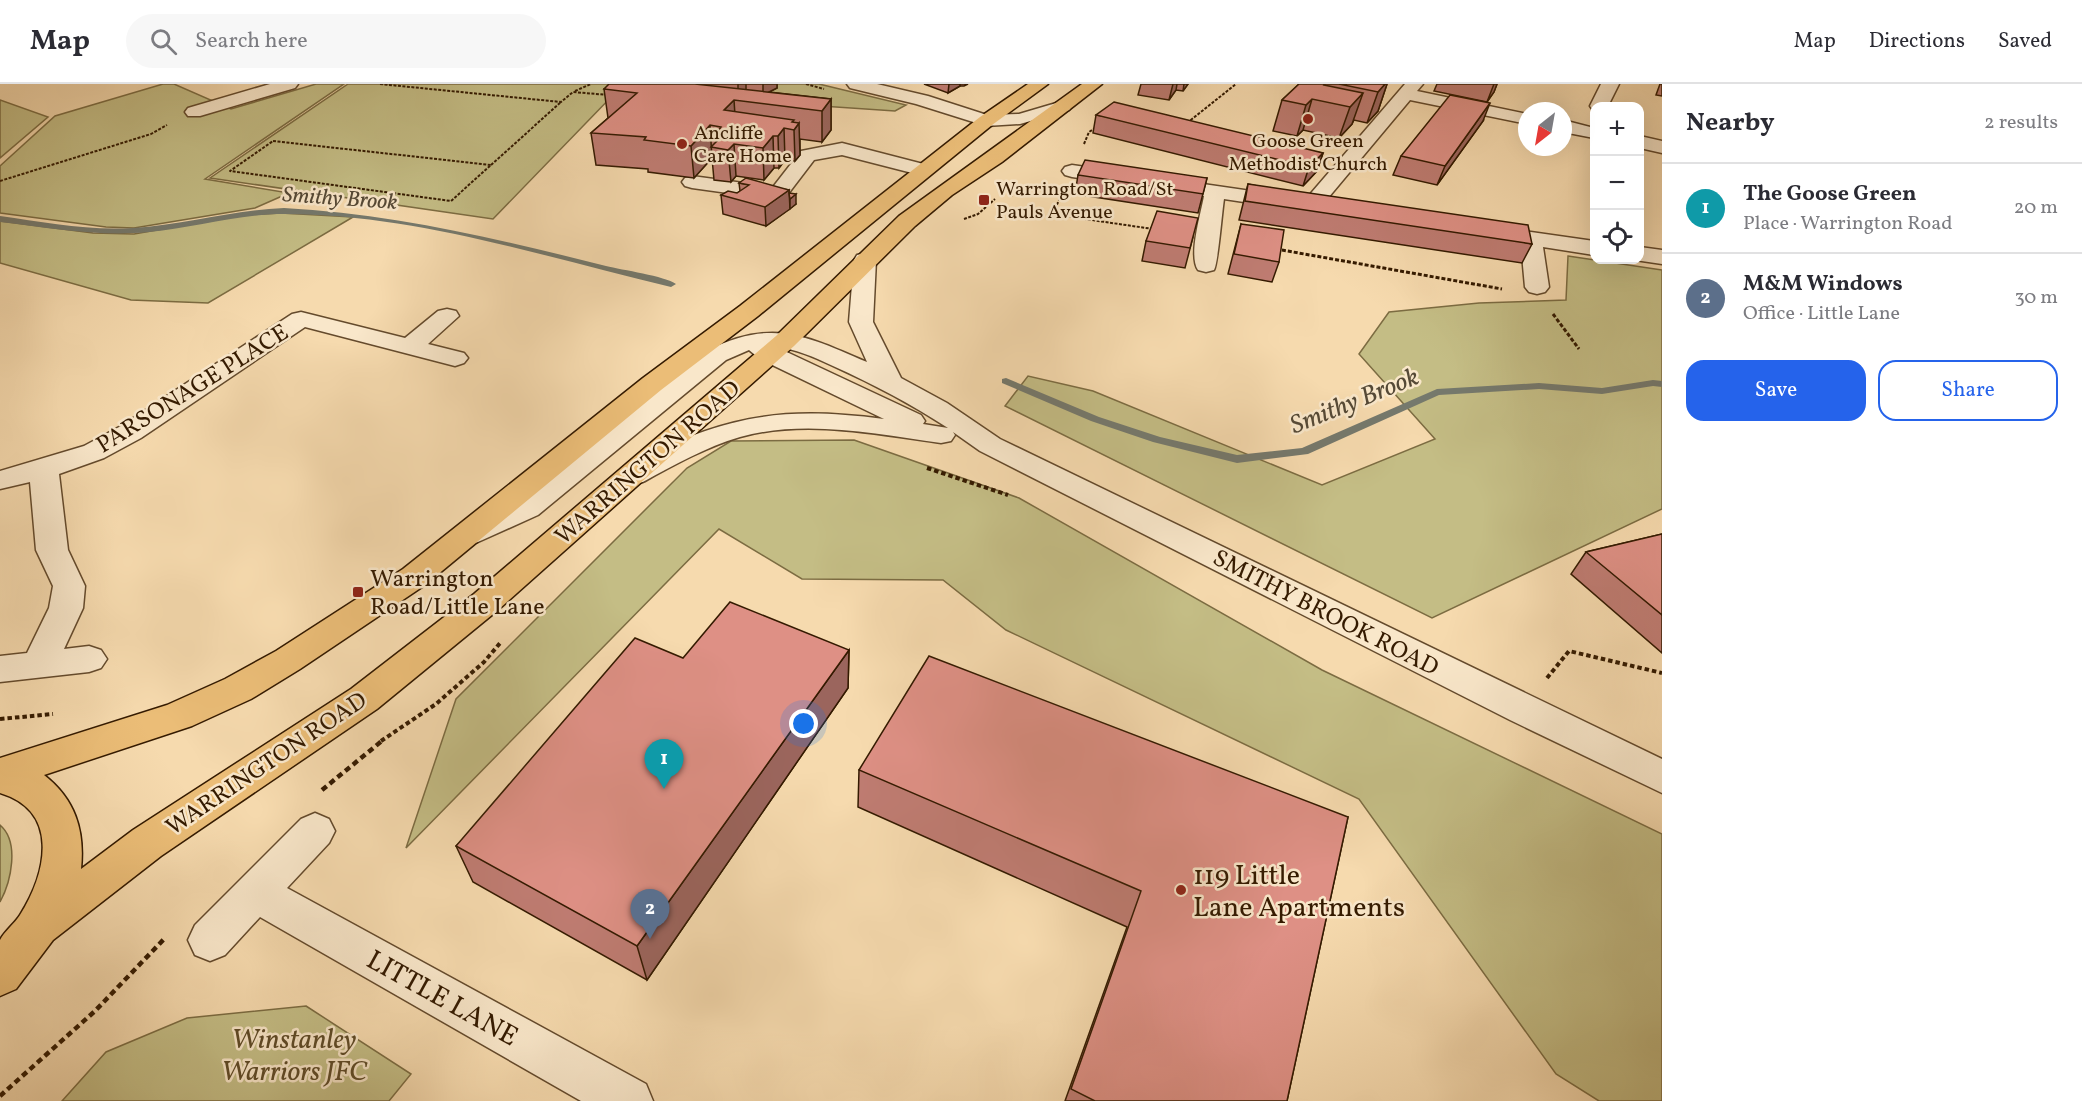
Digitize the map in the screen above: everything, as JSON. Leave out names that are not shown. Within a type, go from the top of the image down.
[{"type":"highway","points":[[0,775],[179,716],[238,689],[288,660],[414,577],[652,384],[749,311],[986,121],[1039,84]]},
{"type":"highway","name":"WARRINGTON ROAD","points":[[39,925],[147,843],[363,699],[486,602],[633,474],[769,345],[814,314],[865,260],[945,191],[995,158],[1093,84]]},
{"type":"highway","points":[[0,775],[31,787],[54,810],[64,840],[59,880],[39,925],[0,974]]},
{"type":"street","points":[[194,112],[289,84]]},
{"type":"street","points":[[856,84],[880,86],[986,121],[1003,122],[1020,119],[1063,106]]},
{"type":"street","points":[[1601,102],[1610,84]]},
{"type":"street","points":[[213,88],[237,100]]},
{"type":"street","points":[[1311,206],[1403,89],[1518,117]]},
{"type":"street","points":[[922,100],[969,105],[1014,100]]},
{"type":"street","points":[[1572,126],[1590,126]]},
{"type":"street","points":[[1644,143],[1662,147]]},
{"type":"street","points":[[692,182],[778,194],[808,155],[842,149],[924,170]]},
{"type":"street","points":[[1324,157],[1346,162]]},
{"type":"street","points":[[1072,171],[1334,210]]},
{"type":"street","points":[[1206,265],[1207,237],[1215,192]]},
{"type":"street","points":[[1473,230],[1590,247]]},
{"type":"street","points":[[1531,239],[1535,289]]},
{"type":"street","points":[[1644,255],[1662,257]]},
{"type":"street","points":[[865,260],[861,322],[889,381]]},
{"type":"street","points":[[749,311],[746,318],[747,328],[769,345]]},
{"type":"street","points":[[410,346],[447,316]]},
{"type":"street","name":"PARSONAGE PLACE","points":[[0,480],[44,469],[94,452],[131,432],[301,319],[455,358]]},
{"type":"street","points":[[467,535],[527,508],[717,355],[769,345]]},
{"type":"street","name":"SMITHY BROOK ROAD","points":[[769,345],[810,346],[889,381],[954,418],[990,445],[1662,777]]},
{"type":"street","name":"SMITHY BROOK ROAD","points":[[769,345],[941,435],[990,445]]},
{"type":"street","points":[[633,474],[687,446],[735,430],[763,424],[822,421],[941,435]]},
{"type":"street","points":[[39,665],[66,608],[69,586],[52,550],[44,469]]},
{"type":"street","points":[[0,669],[89,659]]},
{"type":"street","points":[[192,934],[256,893],[317,812]]},
{"type":"street","name":"LITTLE LANE","points":[[256,893],[622,1099]]},
{"type":"path","points":[[380,84],[561,102]]},
{"type":"path","points":[[491,165],[273,141],[230,171],[451,201],[491,165],[561,102],[573,92],[591,84]]},
{"type":"path","points":[[1194,128],[1183,126],[1236,84]]},
{"type":"path","points":[[573,92],[609,94]]},
{"type":"path","points":[[0,181],[151,134],[194,112]]},
{"type":"path","points":[[1062,193],[1054,211],[1064,216],[1207,237],[1519,292],[1535,289],[1579,349]]},
{"type":"path","points":[[963,219],[978,214],[996,198]]},
{"type":"path","points":[[317,812],[388,735],[436,704],[483,662],[506,636]]},
{"type":"path","points":[[1523,710],[1569,651],[1662,673]]},
{"type":"path","points":[[0,1096],[95,1011],[192,934]]},
{"type":"green space","points":[[163,84],[174,84],[231,109],[316,84],[344,84],[205,179],[289,193],[255,208],[134,228],[106,227],[0,213],[0,166],[55,116]]},
{"type":"green space","points":[[348,84],[819,84],[906,105],[895,111],[616,92],[493,219],[210,178]]},
{"type":"green space","points":[[0,100],[48,117],[0,158]]},
{"type":"green space","points":[[281,213],[353,217],[208,303],[131,300],[0,263],[0,221],[93,233],[134,234],[244,215]]},
{"type":"green space","points":[[1568,256],[1590,259],[1590,264],[1622,264],[1662,270],[1662,509],[1432,618],[1005,406],[1028,376],[1093,391],[1322,485],[1435,439],[1359,354],[1389,312],[1479,303],[1566,300]]},
{"type":"green space","points":[[854,440],[1019,498],[1322,670],[1662,834],[1662,1101],[1599,1101],[1556,1074],[1359,799],[1006,630],[943,580],[802,579],[719,529],[406,848],[456,699],[687,468],[731,441]]},
{"type":"green space","points":[[0,825],[10,841],[12,862],[0,902]]},
{"type":"green space","name":"Winstanley Warriors JFC","points":[[306,1006],[411,1074],[389,1101],[62,1101],[106,1052],[187,1018]]},
{"type":"building","points":[[609,84],[695,84],[831,99],[822,111],[734,100],[724,110],[794,120],[792,122],[799,123],[794,130],[784,128],[763,148],[734,144],[728,150],[711,147],[726,132],[718,131],[721,127],[710,125],[691,146],[644,140],[646,137],[591,133],[637,93],[604,89]]},
{"type":"building","points":[[1299,84],[1325,84],[1363,93],[1350,107],[1312,99],[1306,105],[1282,100]]},
{"type":"building","points":[[1339,84],[1385,84],[1378,92]]},
{"type":"building","points":[[1450,95],[1490,103],[1445,166],[1401,156]]},
{"type":"building","points":[[1114,102],[1323,153],[1309,167],[1096,115]]},
{"type":"building","points":[[1085,160],[1207,178],[1203,194],[1078,175]]},
{"type":"building","points":[[746,178],[789,190],[765,207],[721,195],[728,191],[737,193],[749,185],[739,183]]},
{"type":"building","points":[[1248,184],[1528,225],[1532,244],[1245,201]]},
{"type":"building","points":[[1157,211],[1198,218],[1190,248],[1146,241]]},
{"type":"building","points":[[1241,224],[1284,230],[1279,262],[1234,254]]},
{"type":"building","points":[[1662,534],[1662,615],[1586,552]]},
{"type":"building","points":[[730,602],[849,650],[637,946],[456,846],[635,638],[683,658]]},
{"type":"building","name":"119 Little Lane Apartments","points":[[929,656],[1348,817],[1287,1101],[1095,1101],[1071,1089],[1141,891],[859,770]]},
{"type":"waterway","name":"Smithy Brook","points":[[0,219],[115,232],[150,230],[265,212],[333,213],[431,227],[479,237],[671,284]]},
{"type":"waterway","name":"Smithy Brook","points":[[1006,381],[1095,419],[1157,440],[1237,459],[1304,451],[1437,392],[1539,386],[1602,391],[1653,383],[1662,384]]},
{"type":"place","name":"Goose Green Methodist Church","points":[[1308,119]]},
{"type":"place","name":"Ancliffe Care Home","points":[[682,144]]},
{"type":"place","name":"Warrington Road/St Pauls Avenue","points":[[984,200]]},
{"type":"place","name":"Warrington Road/Little Lane","points":[[358,592]]},
{"type":"place","name":"The Goose Green","points":[[664,789]]},
{"type":"place","name":"119 Little Lane Apartments","points":[[1181,890]]},
{"type":"place","name":"M&M Windows","points":[[650,939]]}]
